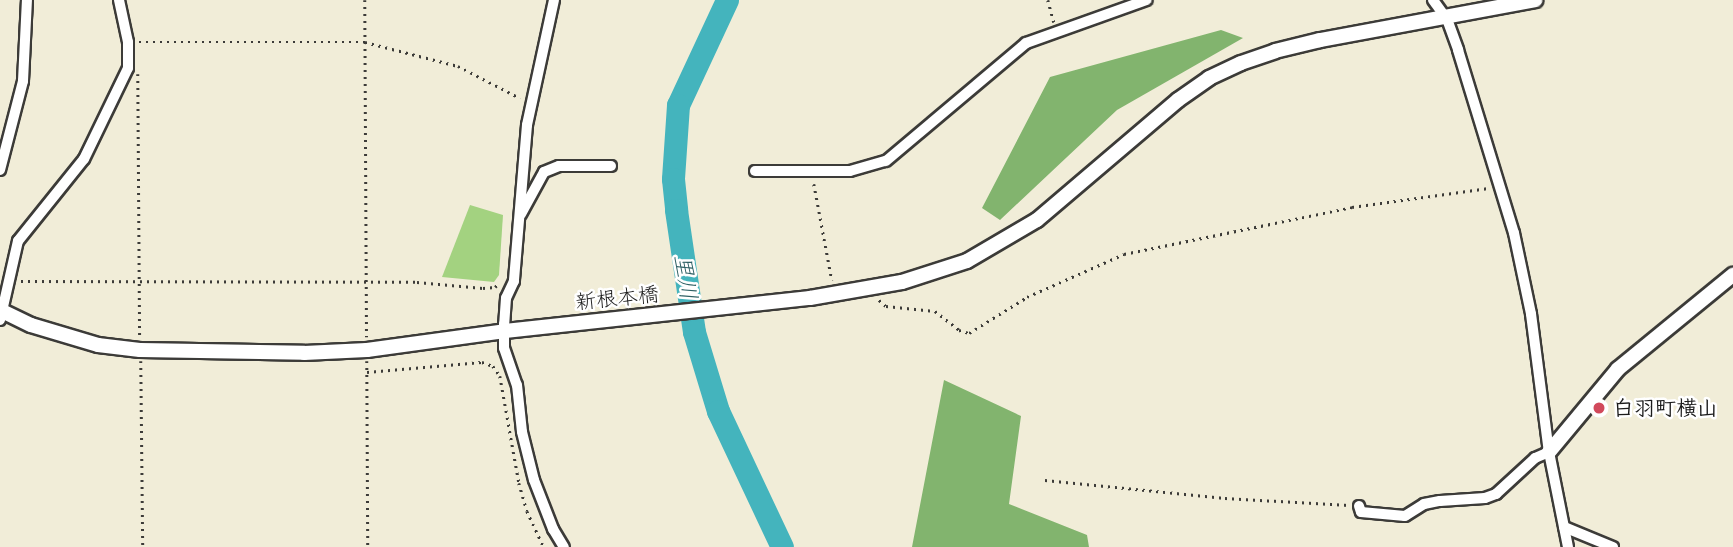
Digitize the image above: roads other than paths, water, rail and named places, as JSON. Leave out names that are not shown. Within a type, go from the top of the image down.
[{"type":"street","points":[[0,170],[23,81],[27,0]]},
{"type":"street","points":[[1,314],[4,280],[18,241],[84,159],[128,68],[133,42],[119,0]]},
{"type":"street","points":[[554,0],[527,125],[514,281],[506,298],[508,331],[505,348],[517,385],[522,432],[534,480],[553,529],[564,547]]},
{"type":"street","points":[[755,171],[850,171],[886,161],[1026,43],[1147,0]]},
{"type":"street","points":[[1433,0],[1447,19],[1514,233],[1531,313],[1549,452],[1568,547]]},
{"type":"street","name":"新根本橋","points":[[1,314],[98,345],[140,350],[304,353],[367,350],[508,331],[835,294],[936,273],[1001,243],[1037,220],[1178,100],[1209,78],[1241,63],[1320,40],[1447,19],[1535,0]]},
{"type":"street","points":[[519,218],[544,172],[559,166],[611,166]]},
{"type":"street","points":[[1359,506],[1361,513],[1405,516],[1424,504],[1485,498],[1496,494],[1535,458],[1549,452],[1618,369],[1733,275]]},
{"type":"street","points":[[1564,527],[1613,547]]},
{"type":"waterway","name":"里川","points":[[727,0],[678,105],[673,179],[676,210],[694,332],[718,411],[782,547]]},
{"type":"place","name":"白羽町横山","points":[[1599,408]]}]
